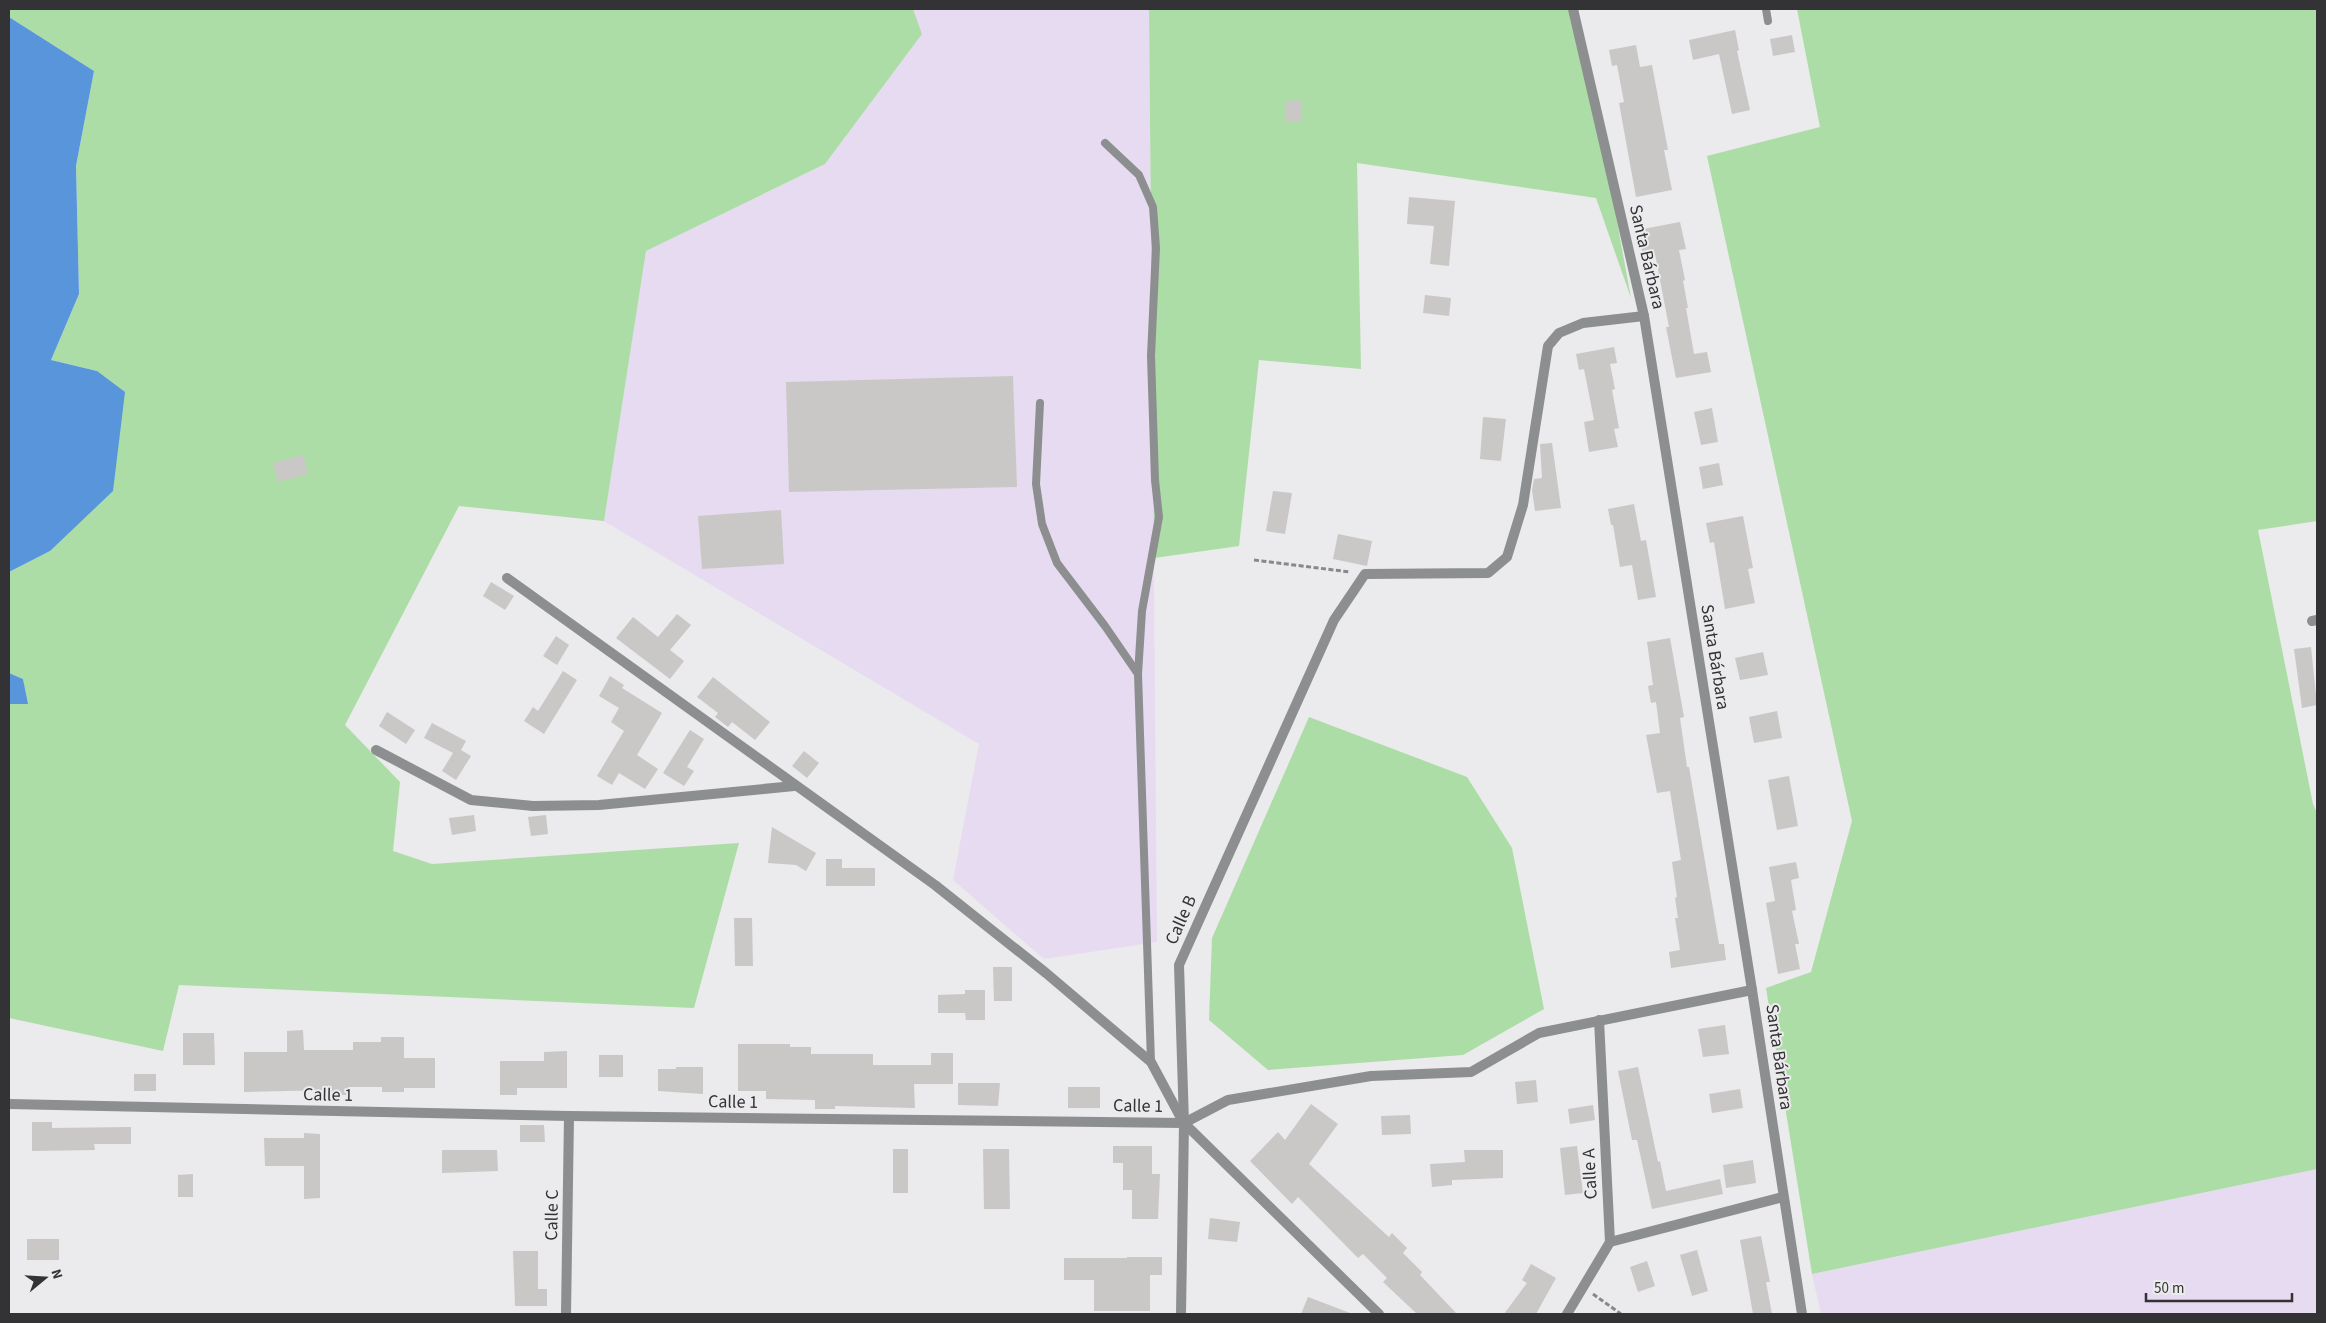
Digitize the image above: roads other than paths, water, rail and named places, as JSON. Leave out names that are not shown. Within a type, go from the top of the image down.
[{"type":"street","name":"Santa Bárbara","points":[[1573,9],[1644,316],[1802,1314]]},
{"type":"street","name":"Calle B","points":[[1180,1314],[1184,1123],[1178,965],[1334,620],[1365,574],[1488,573],[1507,557],[1523,505],[1548,346],[1559,333],[1583,323],[1644,316]]},
{"type":"street","points":[[507,578],[794,786],[935,885],[1046,973],[1151,1062],[1184,1123],[1228,1100],[1371,1076],[1471,1072],[1539,1033],[1752,990]]},
{"type":"street","points":[[376,750],[471,800],[533,806],[599,805],[794,786]]},
{"type":"street","name":"Calle A","points":[[1598,1020],[1610,1242]]},
{"type":"street","name":"Calle 1","points":[[9,1104],[570,1116],[1184,1123],[1379,1314]]},
{"type":"street","name":"Calle C","points":[[566,1314],[570,1116]]},
{"type":"street","points":[[1567,1314],[1610,1242],[1783,1197]]},
{"type":"lane","points":[[1766,9],[1768,21]]},
{"type":"lane","points":[[1105,143],[1139,175],[1153,206],[1155,240],[1151,356],[1155,480],[1159,517],[1142,611],[1138,674],[1151,1062]]},
{"type":"lane","points":[[1040,403],[1036,484],[1042,524],[1058,563],[1138,674]]},
{"type":"water","points":[[9,17],[94,71],[76,166],[79,294],[51,360],[97,371],[125,392],[113,491],[50,551],[9,572]]},
{"type":"water","points":[[9,673],[23,679],[28,704],[9,704]]}]
